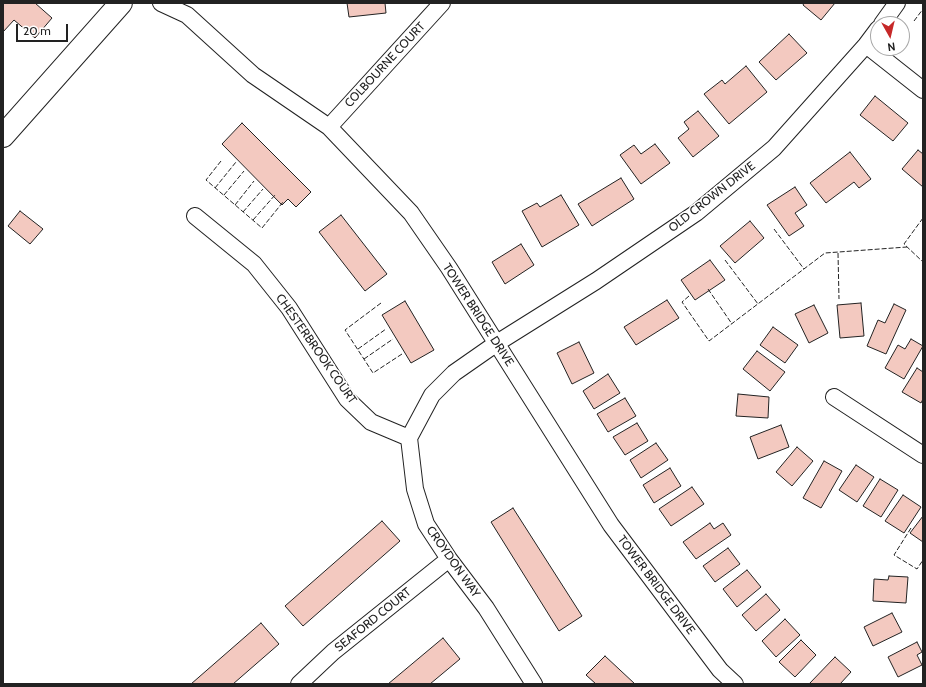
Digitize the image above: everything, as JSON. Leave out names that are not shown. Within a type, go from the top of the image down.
[{"type":"main road","points":[[3,136],[121,3]]},
{"type":"street","name":"TOWER BRIDGE DRIVE","points":[[161,3],[187,15],[254,76],[329,127],[411,213],[449,268],[611,525],[720,670],[736,684]]},
{"type":"street","name":"COLBOURNE COURT","points":[[329,127],[442,3]]},
{"type":"street","points":[[888,16],[898,3]]},
{"type":"street","name":"OLD CROWN DRIVE","points":[[497,343],[596,281],[696,212],[774,148],[870,40]]},
{"type":"street","points":[[866,45],[923,90]]},
{"type":"street","name":"CHESTERBROOK COURT","points":[[195,216],[254,264],[289,308],[348,399],[372,422],[408,438]]},
{"type":"street","points":[[408,438],[432,395],[454,373],[497,343]]},
{"type":"street","points":[[834,397],[923,455]]},
{"type":"street","name":"CROYDON WAY","points":[[408,438],[415,489],[426,524],[449,559],[486,608],[534,684]]},
{"type":"street","name":"SEAFORD COURT","points":[[299,684],[333,652],[449,559]]},
{"type":"building","points":[[3,3],[35,3],[52,18],[35,38],[14,20],[3,32]]},
{"type":"building","points":[[347,3],[385,3],[386,13],[349,17]]},
{"type":"building","points":[[804,3],[835,3],[821,20],[803,5]]},
{"type":"building","points":[[789,34],[807,53],[776,80],[759,62]]},
{"type":"building","points":[[746,66],[767,92],[729,124],[704,94],[722,80],[725,84]]},
{"type":"building","points":[[875,96],[908,123],[893,141],[860,115]]},
{"type":"building","points":[[698,111],[719,136],[693,157],[678,138],[689,129],[684,122]]},
{"type":"building","points":[[242,123],[311,192],[296,207],[288,199],[282,205],[222,144]]},
{"type":"building","points":[[655,144],[670,163],[641,184],[620,155],[634,145],[641,154]]},
{"type":"building","points":[[918,150],[923,154],[923,187],[902,169]]},
{"type":"building","points":[[850,152],[871,179],[859,188],[854,182],[826,203],[810,183]]},
{"type":"building","points":[[621,178],[634,199],[592,226],[578,204]]},
{"type":"building","points":[[795,187],[807,205],[795,213],[804,226],[789,236],[767,205]]},
{"type":"building","points":[[561,195],[579,225],[542,247],[522,211],[537,203],[540,207]]},
{"type":"building","points":[[20,211],[43,229],[30,244],[8,226]]},
{"type":"building","points":[[341,215],[387,274],[365,291],[319,232]]},
{"type":"building","points":[[750,221],[764,238],[735,263],[720,246]]},
{"type":"building","points":[[521,244],[534,265],[505,284],[492,262]]},
{"type":"building","points":[[710,260],[725,280],[695,300],[681,280]]},
{"type":"building","points":[[667,300],[679,318],[636,345],[624,327]]},
{"type":"building","points":[[405,301],[434,350],[411,363],[382,315]]},
{"type":"building","points":[[861,303],[864,336],[840,338],[837,305]]},
{"type":"building","points":[[894,304],[906,310],[886,354],[867,346],[878,320],[885,323]]},
{"type":"building","points":[[814,305],[828,333],[809,343],[795,314]]},
{"type":"building","points":[[773,327],[798,345],[785,363],[760,345]]},
{"type":"building","points":[[911,339],[923,346],[904,379],[885,368],[898,345],[905,349]]},
{"type":"building","points":[[579,342],[594,373],[572,384],[557,353]]},
{"type":"building","points":[[757,351],[785,372],[770,391],[743,369]]},
{"type":"building","points":[[917,368],[923,372],[923,399],[921,403],[902,392]]},
{"type":"building","points":[[608,374],[620,393],[594,409],[583,391]]},
{"type":"building","points":[[738,394],[769,397],[768,418],[736,416]]},
{"type":"building","points":[[625,398],[636,416],[608,432],[597,414]]},
{"type":"building","points":[[637,423],[648,441],[625,455],[613,437]]},
{"type":"building","points":[[781,425],[789,447],[758,459],[750,437]]},
{"type":"building","points":[[656,443],[668,460],[641,478],[630,460]]},
{"type":"building","points":[[797,447],[813,461],[792,486],[776,472]]},
{"type":"building","points":[[824,461],[842,471],[821,508],[803,498]]},
{"type":"building","points":[[856,465],[874,477],[857,502],[839,490]]},
{"type":"building","points":[[670,468],[681,486],[654,503],[643,485]]},
{"type":"building","points":[[880,479],[898,490],[881,517],[863,506]]},
{"type":"building","points":[[692,487],[704,504],[671,526],[659,509]]},
{"type":"building","points":[[903,495],[921,507],[904,533],[885,521]]},
{"type":"building","points":[[513,508],[582,616],[559,631],[491,522]]},
{"type":"building","points":[[923,516],[923,542],[910,533]]},
{"type":"building","points":[[382,521],[400,541],[303,626],[285,606]]},
{"type":"building","points":[[710,523],[714,529],[723,523],[731,535],[696,559],[683,542]]},
{"type":"building","points":[[728,548],[740,564],[715,582],[703,566]]},
{"type":"building","points":[[747,570],[761,587],[737,607],[723,589]]},
{"type":"building","points":[[889,576],[908,577],[906,603],[873,601],[874,579],[888,580]]},
{"type":"building","points":[[766,594],[780,610],[756,631],[742,615]]},
{"type":"building","points":[[892,613],[902,632],[873,646],[864,627]]},
{"type":"building","points":[[785,619],[800,635],[776,657],[762,641]]},
{"type":"building","points":[[261,623],[279,644],[233,684],[191,684]]},
{"type":"building","points":[[443,638],[460,659],[430,684],[388,684]]},
{"type":"building","points":[[801,640],[816,655],[795,677],[779,662]]},
{"type":"building","points":[[917,642],[922,652],[917,655],[922,665],[898,677],[888,657]]},
{"type":"building","points":[[605,656],[635,684],[596,684],[586,675]]},
{"type":"building","points":[[835,657],[851,672],[840,684],[809,684]]},
{"type":"fence","points":[[914,21],[923,9]]},
{"type":"fence","points":[[221,161],[206,180],[262,228],[283,202]]},
{"type":"fence","points":[[215,188],[236,162]]},
{"type":"fence","points":[[224,195],[244,171]]},
{"type":"fence","points":[[235,205],[254,181]]},
{"type":"fence","points":[[243,212],[263,189]]},
{"type":"fence","points":[[253,220],[275,195]]},
{"type":"fence","points":[[923,218],[904,244],[923,262]]},
{"type":"fence","points":[[774,229],[804,269]]},
{"type":"fence","points":[[689,296],[682,302],[709,341],[825,253],[907,247]]},
{"type":"fence","points":[[838,253],[839,299]]},
{"type":"fence","points":[[725,260],[758,304]]},
{"type":"fence","points":[[708,289],[732,324]]},
{"type":"fence","points":[[381,303],[345,330],[373,373],[402,354]]},
{"type":"fence","points":[[358,349],[386,329]]},
{"type":"fence","points":[[364,359],[393,339]]},
{"type":"fence","points":[[911,528],[894,555],[917,569],[923,560]]}]
